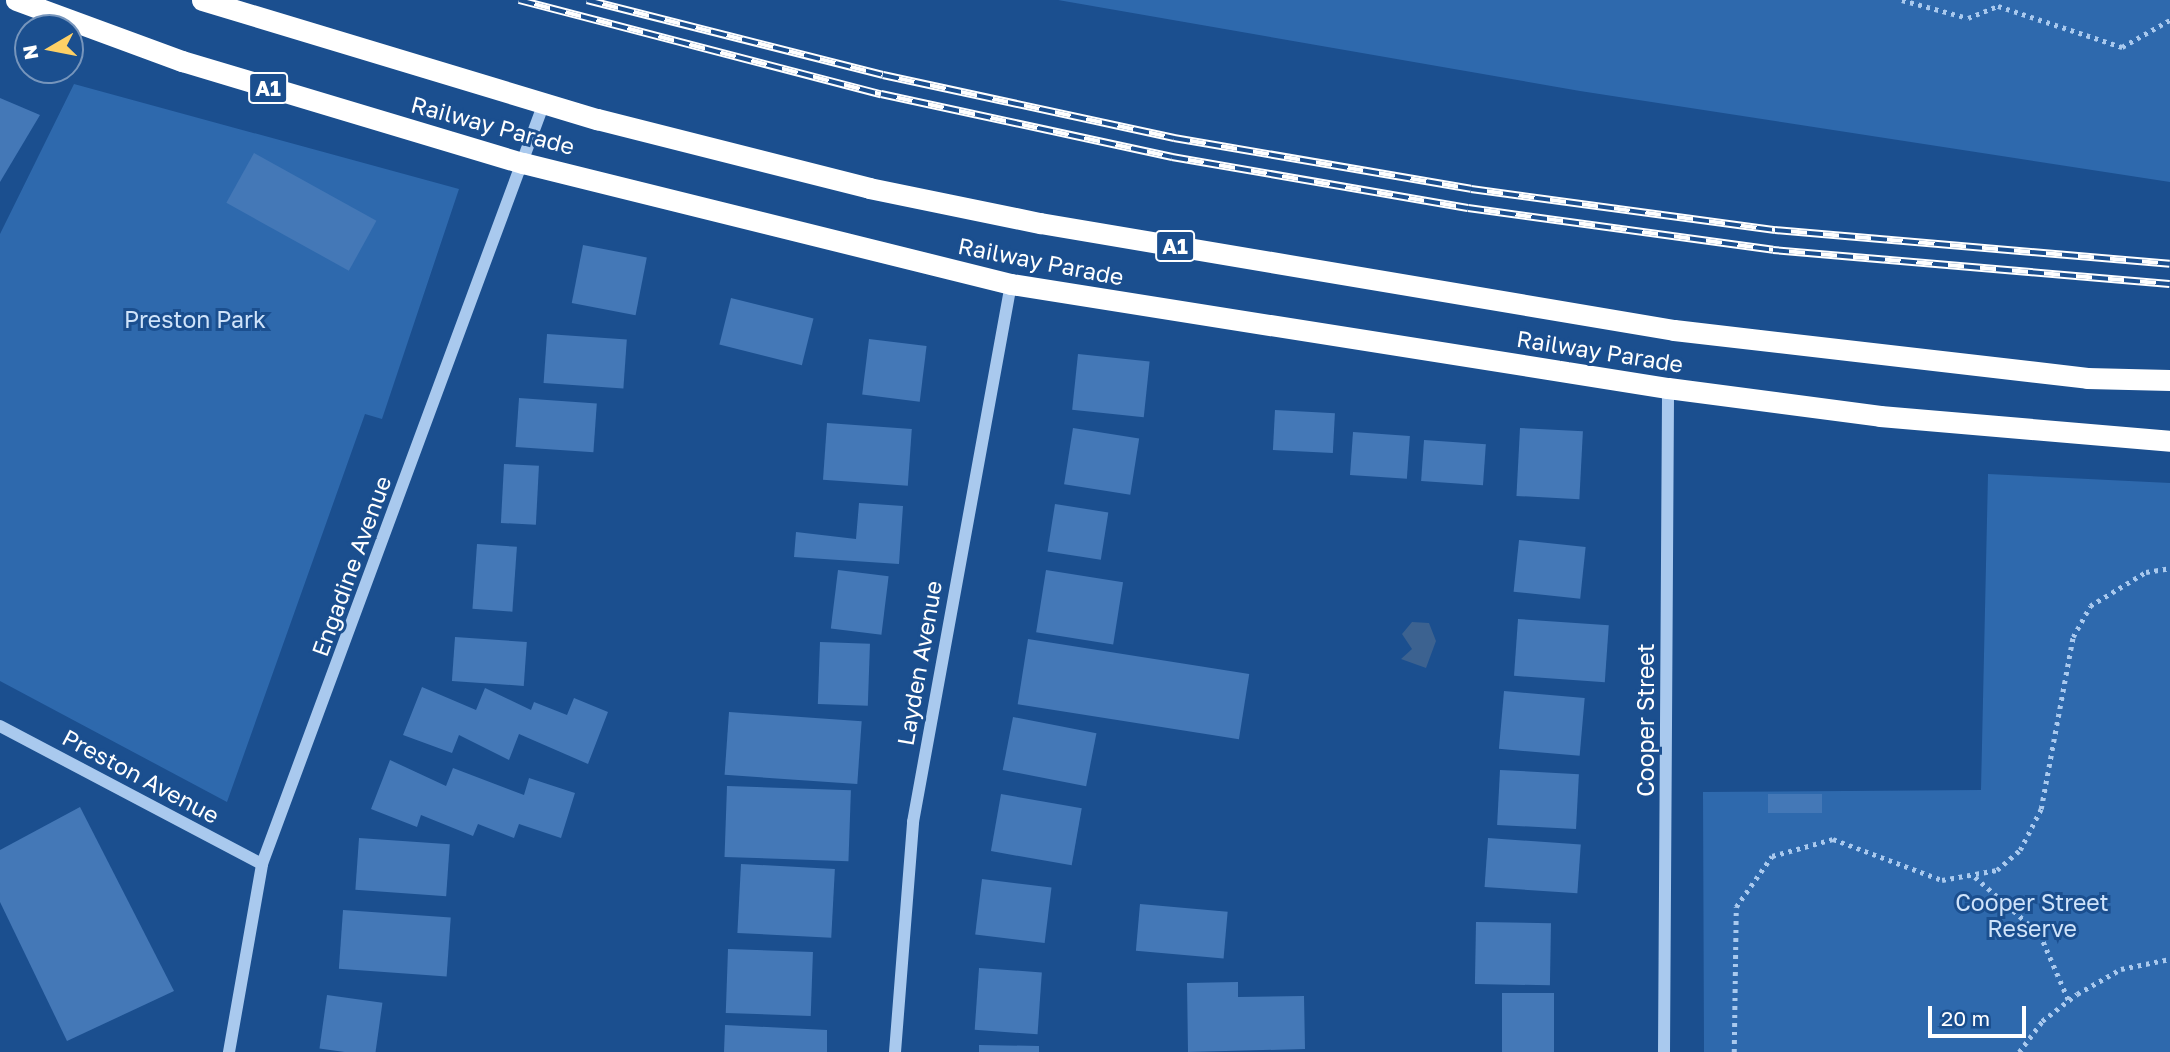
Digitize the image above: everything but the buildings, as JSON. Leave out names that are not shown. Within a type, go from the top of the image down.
[{"type":"highway","name":"Railway Parade","points":[[16,0],[208,69],[523,163],[1012,284],[1668,388],[1880,416],[2170,441]]},
{"type":"highway","name":"Railway Parade","points":[[202,0],[544,103],[869,188],[1405,287],[1886,357],[2170,380]]},
{"type":"street","name":"Engadine Avenue","points":[[229,1052],[262,864],[544,103]]},
{"type":"street","name":"Layden Avenue","points":[[895,1052],[913,822],[1012,284]]},
{"type":"street","name":"Cooper Street","points":[[1664,1052],[1668,388]]},
{"type":"street","name":"Preston Avenue","points":[[0,726],[262,864]]},
{"type":"path","points":[[1902,0],[1968,18],[1998,6],[2122,47],[2170,20]]},
{"type":"path","points":[[1734,1052],[1737,907],[1772,856],[1833,839],[1942,880],[1997,870],[2020,850],[2041,809],[2073,637],[2090,606],[2146,572],[2170,568]]},
{"type":"path","points":[[1975,876],[2040,934],[2069,1000]]},
{"type":"path","points":[[2019,1052],[2069,1000],[2121,969],[2170,959]]},
{"type":"green space","points":[[1058,0],[2170,0],[2170,182],[1580,91]]},
{"type":"green space","name":"Preston Park","points":[[74,84],[459,189],[382,419],[365,414],[227,802],[0,681],[0,234]]},
{"type":"green space","name":"Cooper Street Reserve","points":[[1988,474],[2170,483],[2170,1052],[1704,1052],[1703,792],[1981,790]]},
{"type":"shaded area","points":[[1412,622],[1429,623],[1436,641],[1426,668],[1401,659],[1412,649],[1402,634]]},
{"type":"railway","points":[[519,0],[881,94],[1172,157],[1468,208],[1773,250],[2170,284]]},
{"type":"railway","points":[[587,0],[883,75],[1174,138],[1471,189],[1775,230],[2170,264]]}]
